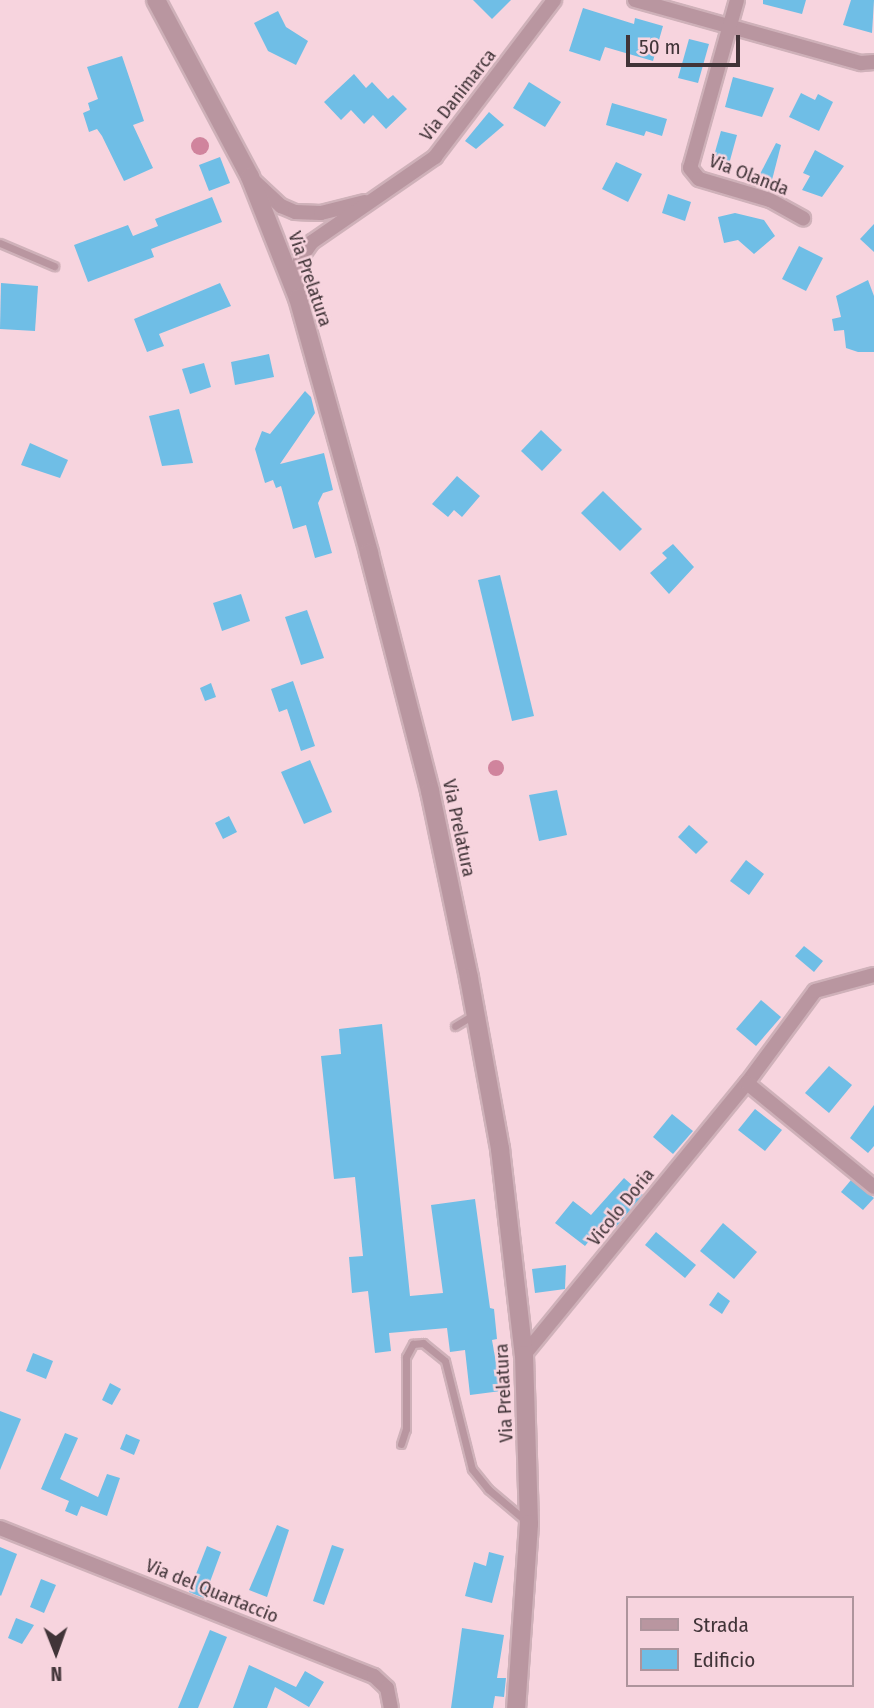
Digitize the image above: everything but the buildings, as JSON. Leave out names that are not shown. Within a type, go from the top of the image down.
[{"type":"street","name":"Via Prelatura","points":[[156,0],[250,177],[298,298],[369,553],[429,791],[476,1014],[509,1207],[524,1355],[529,1524],[516,1708]]},
{"type":"street","name":"Via Danimarca","points":[[298,298],[298,267],[307,248],[440,152],[554,0]]},
{"type":"street","points":[[635,0],[861,63],[874,62]]},
{"type":"street","name":"Via Olanda","points":[[737,0],[690,168],[699,179],[770,200],[803,218]]},
{"type":"street","name":"Via Danimarca","points":[[250,177],[278,204],[295,212],[321,213],[377,198]]},
{"type":"street","name":"Vicolo Doria","points":[[524,1355],[747,1083],[815,990],[874,975]]},
{"type":"street","points":[[747,1083],[874,1187]]},
{"type":"street","name":"Via del Quartaccio","points":[[0,1528],[374,1676],[387,1688],[391,1708]]},
{"type":"lane","points":[[0,243],[54,266]]},
{"type":"lane","points":[[455,1026],[476,1014]]},
{"type":"lane","points":[[401,1444],[406,1429],[405,1357],[413,1344],[423,1343],[444,1361],[472,1469],[488,1489],[529,1524]]},
{"type":"shaded area","points":[[200,137],[206,140],[209,146],[206,152],[200,155],[194,152],[191,146],[194,140]]},
{"type":"shaded area","points":[[493,760],[499,760],[504,768],[502,774],[493,776],[488,771],[488,765]]}]
